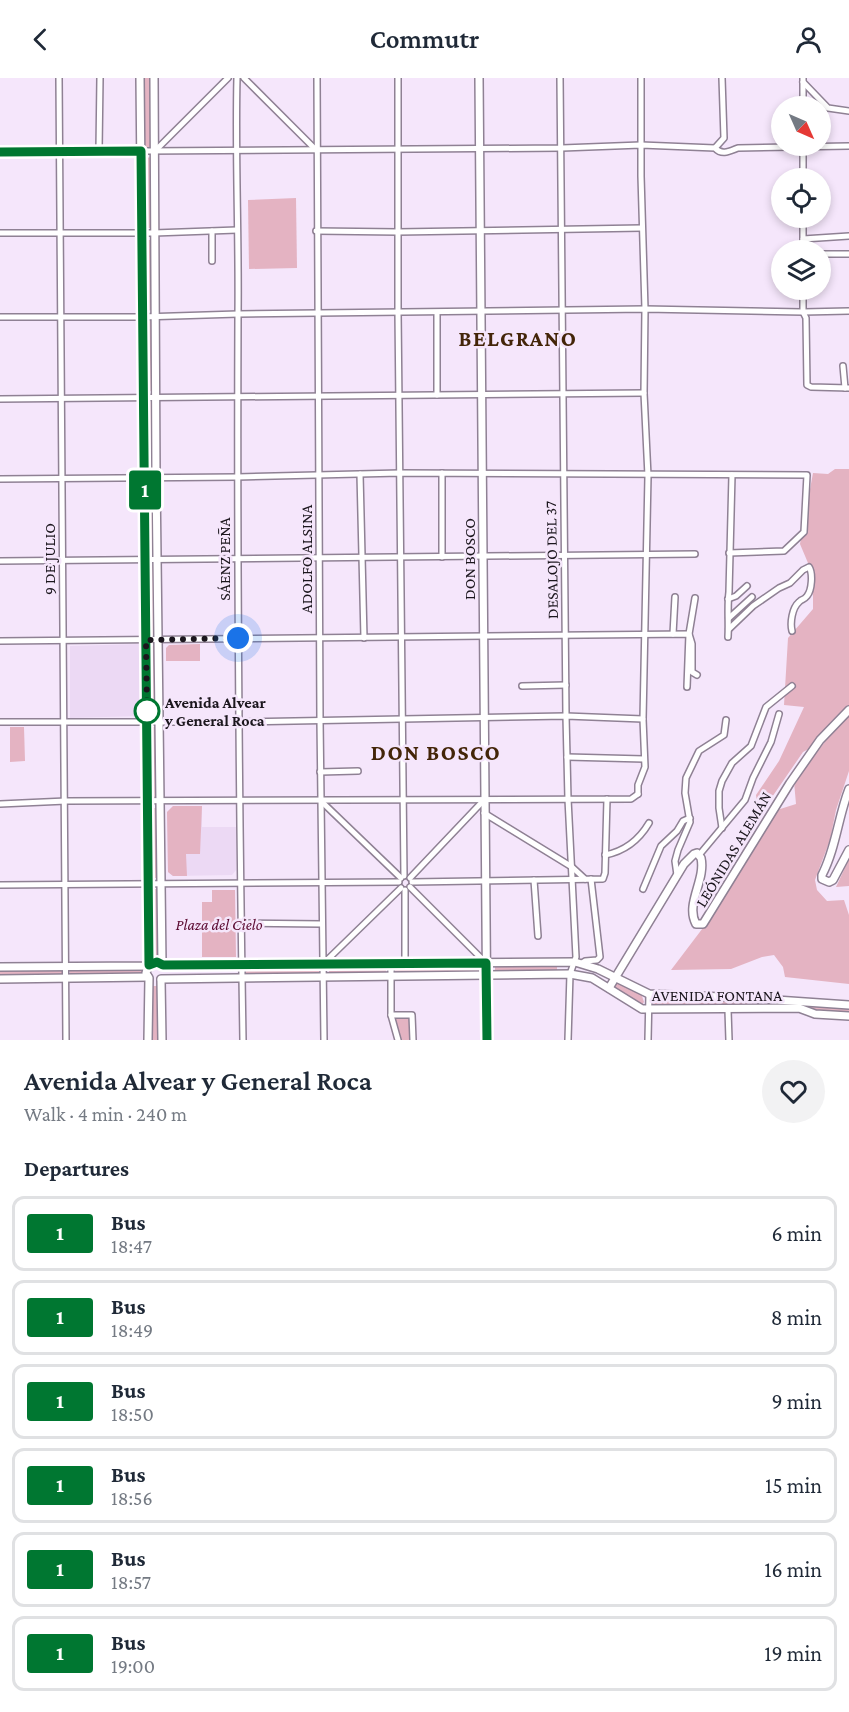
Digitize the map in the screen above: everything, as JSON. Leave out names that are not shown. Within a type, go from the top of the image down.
[{"type":"street","name":"9 DE JULIO","points":[[59,78],[66,1040]]},
{"type":"street","points":[[99,150],[100,78]]},
{"type":"street","points":[[140,78],[149,883],[149,965],[146,970],[148,1040]]},
{"type":"street","points":[[154,78],[160,801],[163,964],[166,972],[161,980],[162,1040]]},
{"type":"street","points":[[154,151],[228,78]]},
{"type":"street","name":"SÁENZ PEÑA","points":[[237,78],[235,150],[238,314],[238,638],[243,1040]]},
{"type":"street","points":[[244,78],[316,150]]},
{"type":"street","name":"ADOLFO ALSINA","points":[[317,78],[316,231],[324,1040]]},
{"type":"street","points":[[398,78],[399,473],[405,963]]},
{"type":"street","name":"DON BOSCO","points":[[479,78],[487,1040]]},
{"type":"street","name":"DESALOJO DEL 37","points":[[560,78],[566,716],[568,799],[578,963],[570,974],[568,1040]]},
{"type":"street","points":[[0,804],[66,801],[631,799],[641,794],[638,785],[645,767],[643,719],[648,476],[644,393],[641,78]]},
{"type":"street","points":[[715,148],[724,138],[722,78]]},
{"type":"street","points":[[803,80],[803,96]]},
{"type":"street","points":[[803,80],[828,108],[849,111]]},
{"type":"street","points":[[0,152],[562,148],[641,145],[715,148],[726,153],[738,148],[771,147]]},
{"type":"street","points":[[831,146],[849,146]]},
{"type":"street","points":[[316,231],[642,228]]},
{"type":"street","points":[[803,228],[803,239],[849,236]]},
{"type":"street","points":[[0,233],[154,233],[237,230]]},
{"type":"street","points":[[212,231],[212,261]]},
{"type":"street","points":[[831,254],[849,254]]},
{"type":"street","points":[[803,300],[803,312],[806,318],[807,385],[847,388],[843,366]]},
{"type":"street","points":[[0,317],[645,309],[849,311]]},
{"type":"street","points":[[437,313],[437,395]]},
{"type":"street","points":[[0,399],[644,393]]},
{"type":"street","points":[[0,479],[399,473],[807,475],[804,532],[784,551],[729,553]]},
{"type":"street","points":[[442,473],[442,557]]},
{"type":"street","points":[[360,474],[364,638]]},
{"type":"street","points":[[728,637],[729,618],[726,610],[732,475]]},
{"type":"street","points":[[0,561],[695,554]]},
{"type":"street","points":[[729,629],[771,593],[790,583],[806,567],[811,569],[808,596],[795,607],[790,625],[792,631]]},
{"type":"street","points":[[728,599],[736,596],[747,585]]},
{"type":"street","points":[[674,634],[675,597]]},
{"type":"street","points":[[729,618],[752,597]]},
{"type":"street","points":[[687,687],[689,634],[695,598]]},
{"type":"street","points":[[0,641],[689,634]]},
{"type":"street","points":[[689,634],[692,644],[692,672],[697,675]]},
{"type":"street","points":[[522,686],[566,685]]},
{"type":"street","points":[[722,828],[719,808],[719,791],[722,781],[732,763],[751,746],[766,707],[792,686]]},
{"type":"street","name":"LEÓNIDAS ALEMÁN","points":[[609,988],[677,877],[694,854],[700,854],[702,871],[692,912],[696,924],[703,924],[790,783],[820,740],[849,710]]},
{"type":"street","points":[[700,854],[745,800],[771,742],[779,714]]},
{"type":"street","points":[[0,722],[239,722],[566,716],[643,719]]},
{"type":"street","points":[[677,877],[675,861],[689,827],[690,818],[685,793],[686,778],[699,751],[724,735],[726,720]]},
{"type":"street","points":[[567,757],[644,759]]},
{"type":"street","points":[[320,772],[358,771]]},
{"type":"street","points":[[849,789],[834,846],[822,875],[825,882],[833,880],[849,850]]},
{"type":"street","points":[[0,885],[241,884],[321,881],[405,883],[603,879],[607,799]]},
{"type":"street","points":[[323,964],[484,800]]},
{"type":"street","points":[[321,801],[486,963]]},
{"type":"street","points":[[484,813],[588,879],[600,957],[597,960],[578,963]]},
{"type":"street","points":[[643,889],[661,846],[677,831],[683,821],[690,818]]},
{"type":"street","points":[[605,855],[625,849],[643,832],[649,822]]},
{"type":"street","points":[[534,880],[538,936]]},
{"type":"street","points":[[242,923],[322,924]]},
{"type":"street","points":[[0,967],[149,965],[154,962],[163,964]]},
{"type":"street","points":[[391,963],[391,1015],[398,1040]]},
{"type":"street","name":"AVENIDA FONTANA","points":[[163,964],[578,963],[616,977],[649,994],[773,999],[849,1005]]},
{"type":"street","name":"AVENIDA FONTANA","points":[[161,980],[570,974],[592,978],[639,1008],[648,1010],[799,1008],[815,1014],[849,1016]]},
{"type":"street","points":[[0,979],[148,978],[153,981],[161,980]]},
{"type":"street","points":[[648,1040],[649,994]]},
{"type":"street","points":[[772,1009],[773,999]]},
{"type":"street","points":[[728,1010],[729,1040]]},
{"type":"street","points":[[391,1015],[412,1015],[413,1040]]},
{"type":"shaded area","points":[[139,644],[140,716],[70,718],[70,646]]},
{"type":"shaded area","points":[[173,806],[202,806],[202,827],[236,827],[236,870],[232,875],[173,876],[168,872],[167,812]]},
{"type":"green space","points":[[143,78],[151,78],[152,147],[144,147]]},
{"type":"green space","points":[[152,157],[153,228],[145,228],[145,158]]},
{"type":"green space","points":[[296,198],[297,268],[249,269],[248,200]]},
{"type":"green space","points":[[144,240],[152,240],[153,310],[145,311]]},
{"type":"green space","points":[[144,321],[152,321],[153,391],[145,391]]},
{"type":"green space","points":[[146,402],[153,402],[154,472],[146,472]]},
{"type":"green space","points":[[835,469],[849,469],[849,771],[836,810],[830,840],[815,880],[817,890],[827,901],[844,900],[849,915],[849,984],[785,977],[783,967],[774,955],[762,957],[731,969],[671,970],[715,912],[747,855],[777,810],[796,804],[794,782],[827,739],[803,752],[759,816],[756,795],[779,761],[804,707],[784,705],[788,638],[813,609],[808,563],[800,544],[813,473],[828,474]]},
{"type":"green space","points":[[147,485],[154,485],[155,555],[147,555]]},
{"type":"green space","points":[[147,565],[155,565],[156,635],[148,635]]},
{"type":"green space","points":[[200,644],[200,661],[166,661],[166,648],[169,645]]},
{"type":"green space","points":[[148,646],[156,646],[157,716],[149,716]]},
{"type":"green space","points":[[10,727],[24,727],[25,761],[10,762]]},
{"type":"green space","points":[[149,727],[157,727],[157,798],[150,798]]},
{"type":"green space","points":[[173,806],[202,806],[200,854],[186,854],[187,876],[173,876],[168,872],[167,812]]},
{"type":"green space","points":[[150,808],[157,808],[158,878],[151,878]]},
{"type":"green space","points":[[849,859],[849,886],[836,887]]},
{"type":"green space","points":[[151,889],[158,889],[159,959],[151,959]]},
{"type":"green space","name":"Plaza del Cielo","points":[[212,890],[235,890],[236,957],[202,957],[202,902],[212,902]]},
{"type":"green space","points":[[480,965],[480,973],[395,973],[395,966]]},
{"type":"green space","points":[[386,966],[386,973],[329,974],[329,967]]},
{"type":"green space","points":[[557,966],[557,971],[495,972],[495,967]]},
{"type":"green space","points":[[319,967],[319,975],[245,976],[245,968]]},
{"type":"green space","points":[[144,968],[144,976],[70,977],[70,969]]},
{"type":"green space","points":[[64,969],[64,977],[0,978],[0,970]]},
{"type":"green space","points":[[617,982],[641,993],[644,1002],[642,1005],[613,989]]},
{"type":"green space","points":[[150,986],[158,986],[159,1040],[151,1040]]},
{"type":"green space","points":[[651,996],[769,1001],[768,1007],[651,1007]]},
{"type":"green space","points":[[775,1002],[849,1007],[849,1014],[775,1008]]},
{"type":"green space","points":[[394,1018],[409,1018],[410,1040],[401,1040]]},
{"type":"bus line","name":"1","points":[[0,152],[141,151],[149,965],[157,962],[163,965],[172,963],[486,963],[487,1040]]},
{"type":"place","name":"Avenida Alvear y General Roca","points":[[147,711]]},
{"type":"district","name":"BELGRANO","points":[[518,338]]},
{"type":"district","name":"DON BOSCO","points":[[436,752]]},
{"type":"route","points":[[147,711],[146,640],[238,638]]}]
